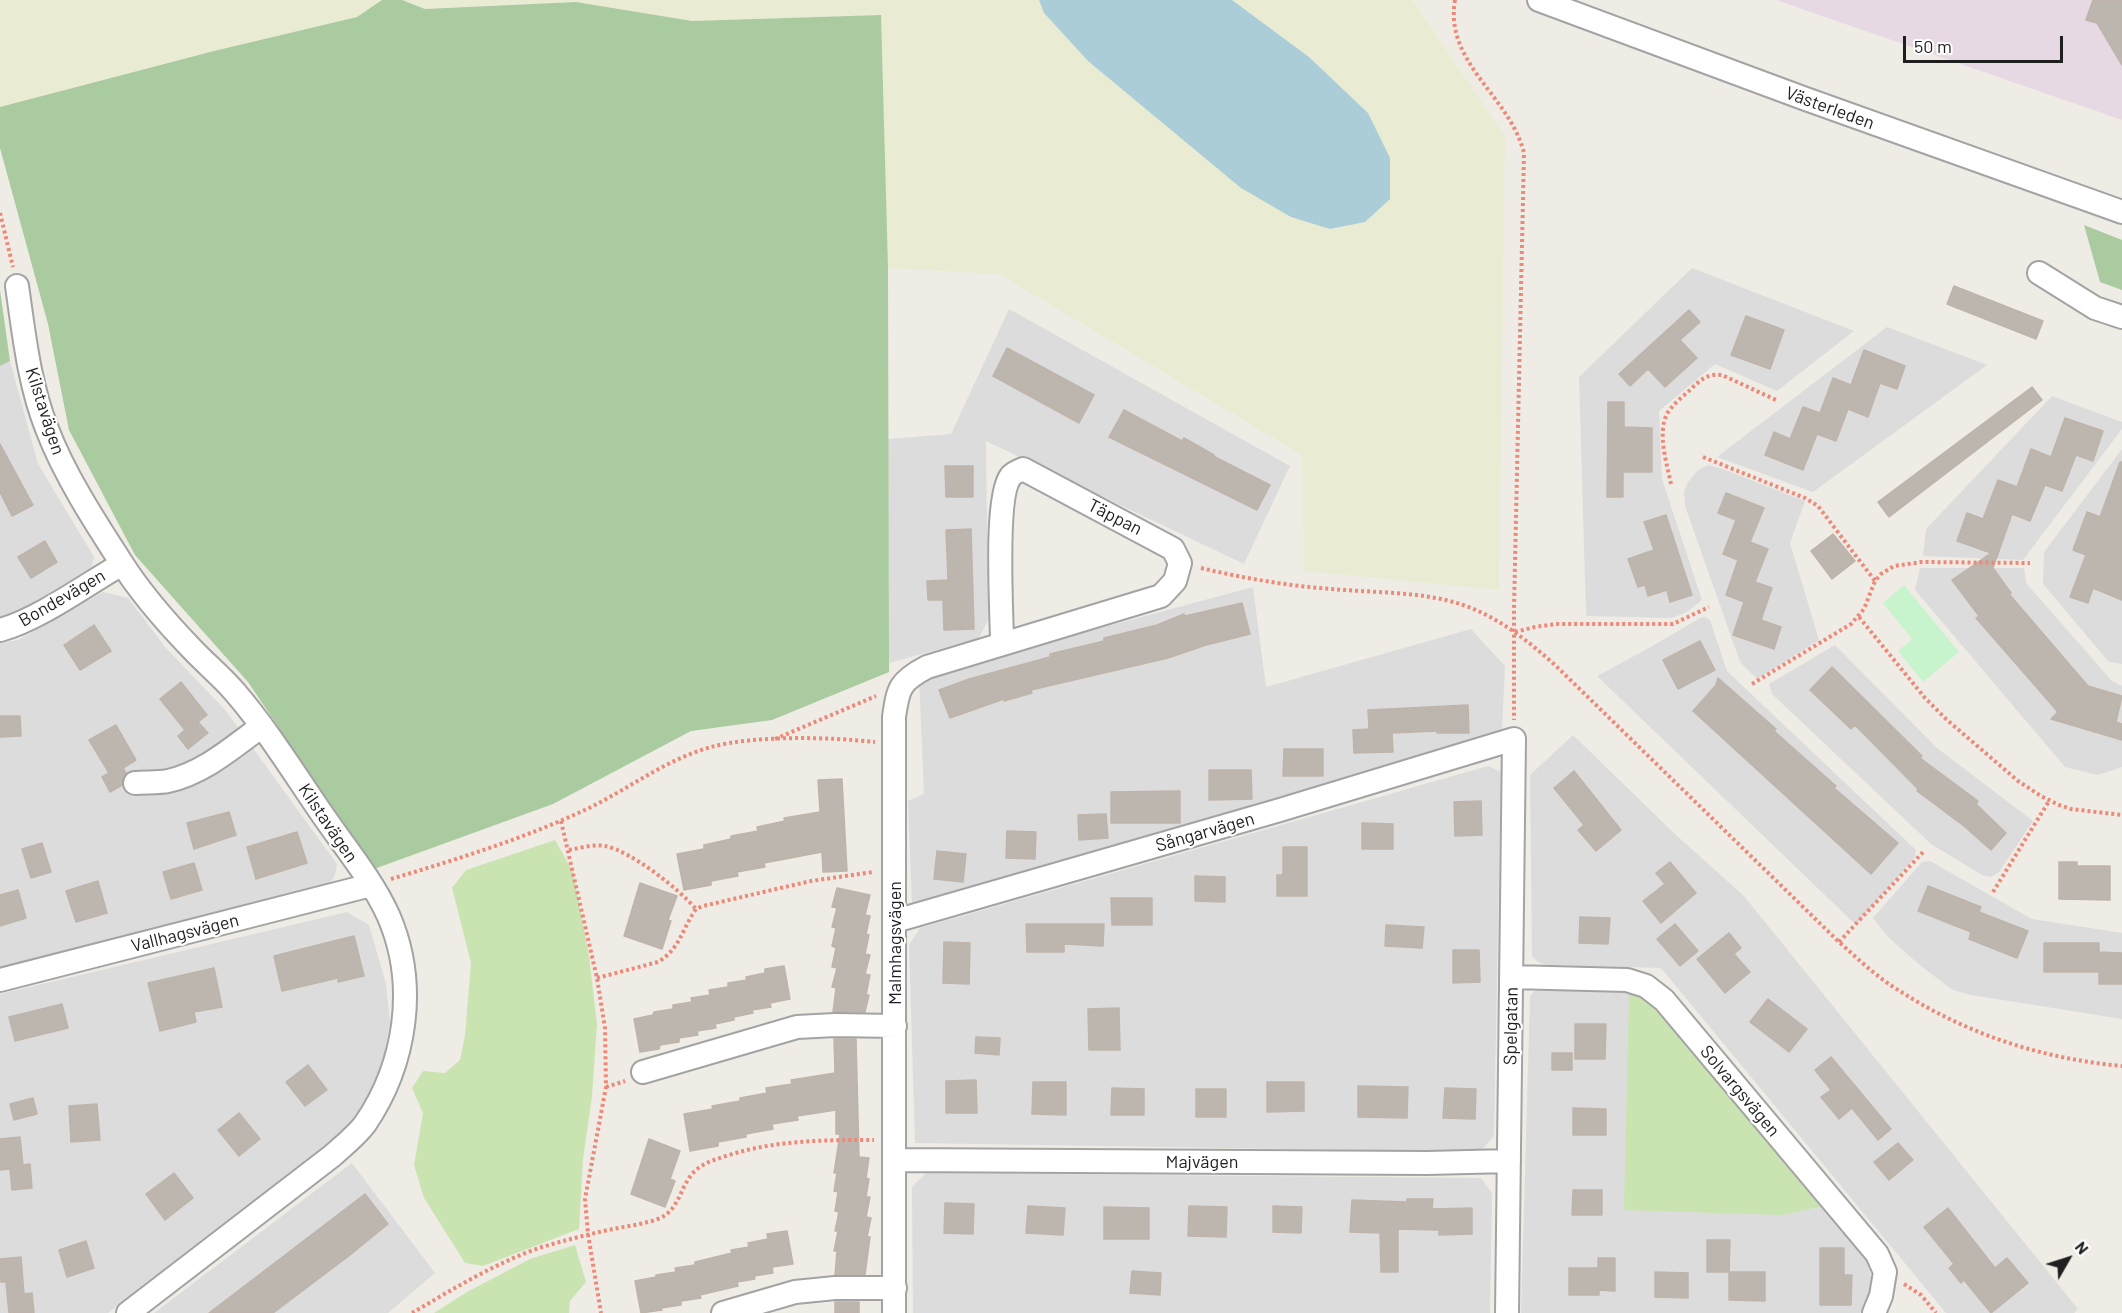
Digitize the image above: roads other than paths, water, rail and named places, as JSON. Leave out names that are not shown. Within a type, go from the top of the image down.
[{"type":"street","name":"Västerleden","points":[[1539,0],[1803,98],[2122,212]]},
{"type":"street","points":[[2039,273],[2096,308],[2122,317]]},
{"type":"street","name":"Kilstavägen","points":[[17,286],[29,364],[46,428],[60,461],[122,564],[157,610],[233,690],[262,726],[370,885],[388,916],[399,947],[404,977],[405,1022],[396,1058],[381,1097],[363,1126],[332,1156],[128,1313]]},
{"type":"street","name":"Täppan","points":[[1023,469],[1173,549],[1180,563],[1175,581],[1161,596],[1002,644],[1002,509],[1004,491],[1011,475],[1023,469]]},
{"type":"street","name":"Bondevägen","points":[[0,630],[15,626],[38,614],[122,564]]},
{"type":"street","name":"Malmhagsvägen","points":[[894,1313],[894,717],[898,694],[909,677],[927,667],[1002,644]]},
{"type":"street","points":[[135,783],[166,782],[185,776],[212,762],[262,726]]},
{"type":"street","name":"Sångarvägen","points":[[895,921],[1280,810],[1514,739]]},
{"type":"street","name":"Spelgatan","points":[[1507,1313],[1514,739]]},
{"type":"street","name":"Vallhagsvägen","points":[[0,980],[370,885]]},
{"type":"street","name":"Solvargsvägen","points":[[1512,977],[1627,980],[1646,986],[1664,1000],[1877,1254],[1885,1272],[1881,1296],[1874,1313]]},
{"type":"street","points":[[643,1072],[797,1027],[895,1026]]},
{"type":"street","name":"Majvägen","points":[[895,1150],[1415,1163],[1509,1161]]},
{"type":"street","points":[[723,1313],[795,1292],[835,1288],[895,1288]]},
{"type":"water","points":[[1039,0],[1232,0],[1309,57],[1368,113],[1390,158],[1390,199],[1365,222],[1330,229],[1291,217],[1241,188],[1088,61],[1044,13]]}]
